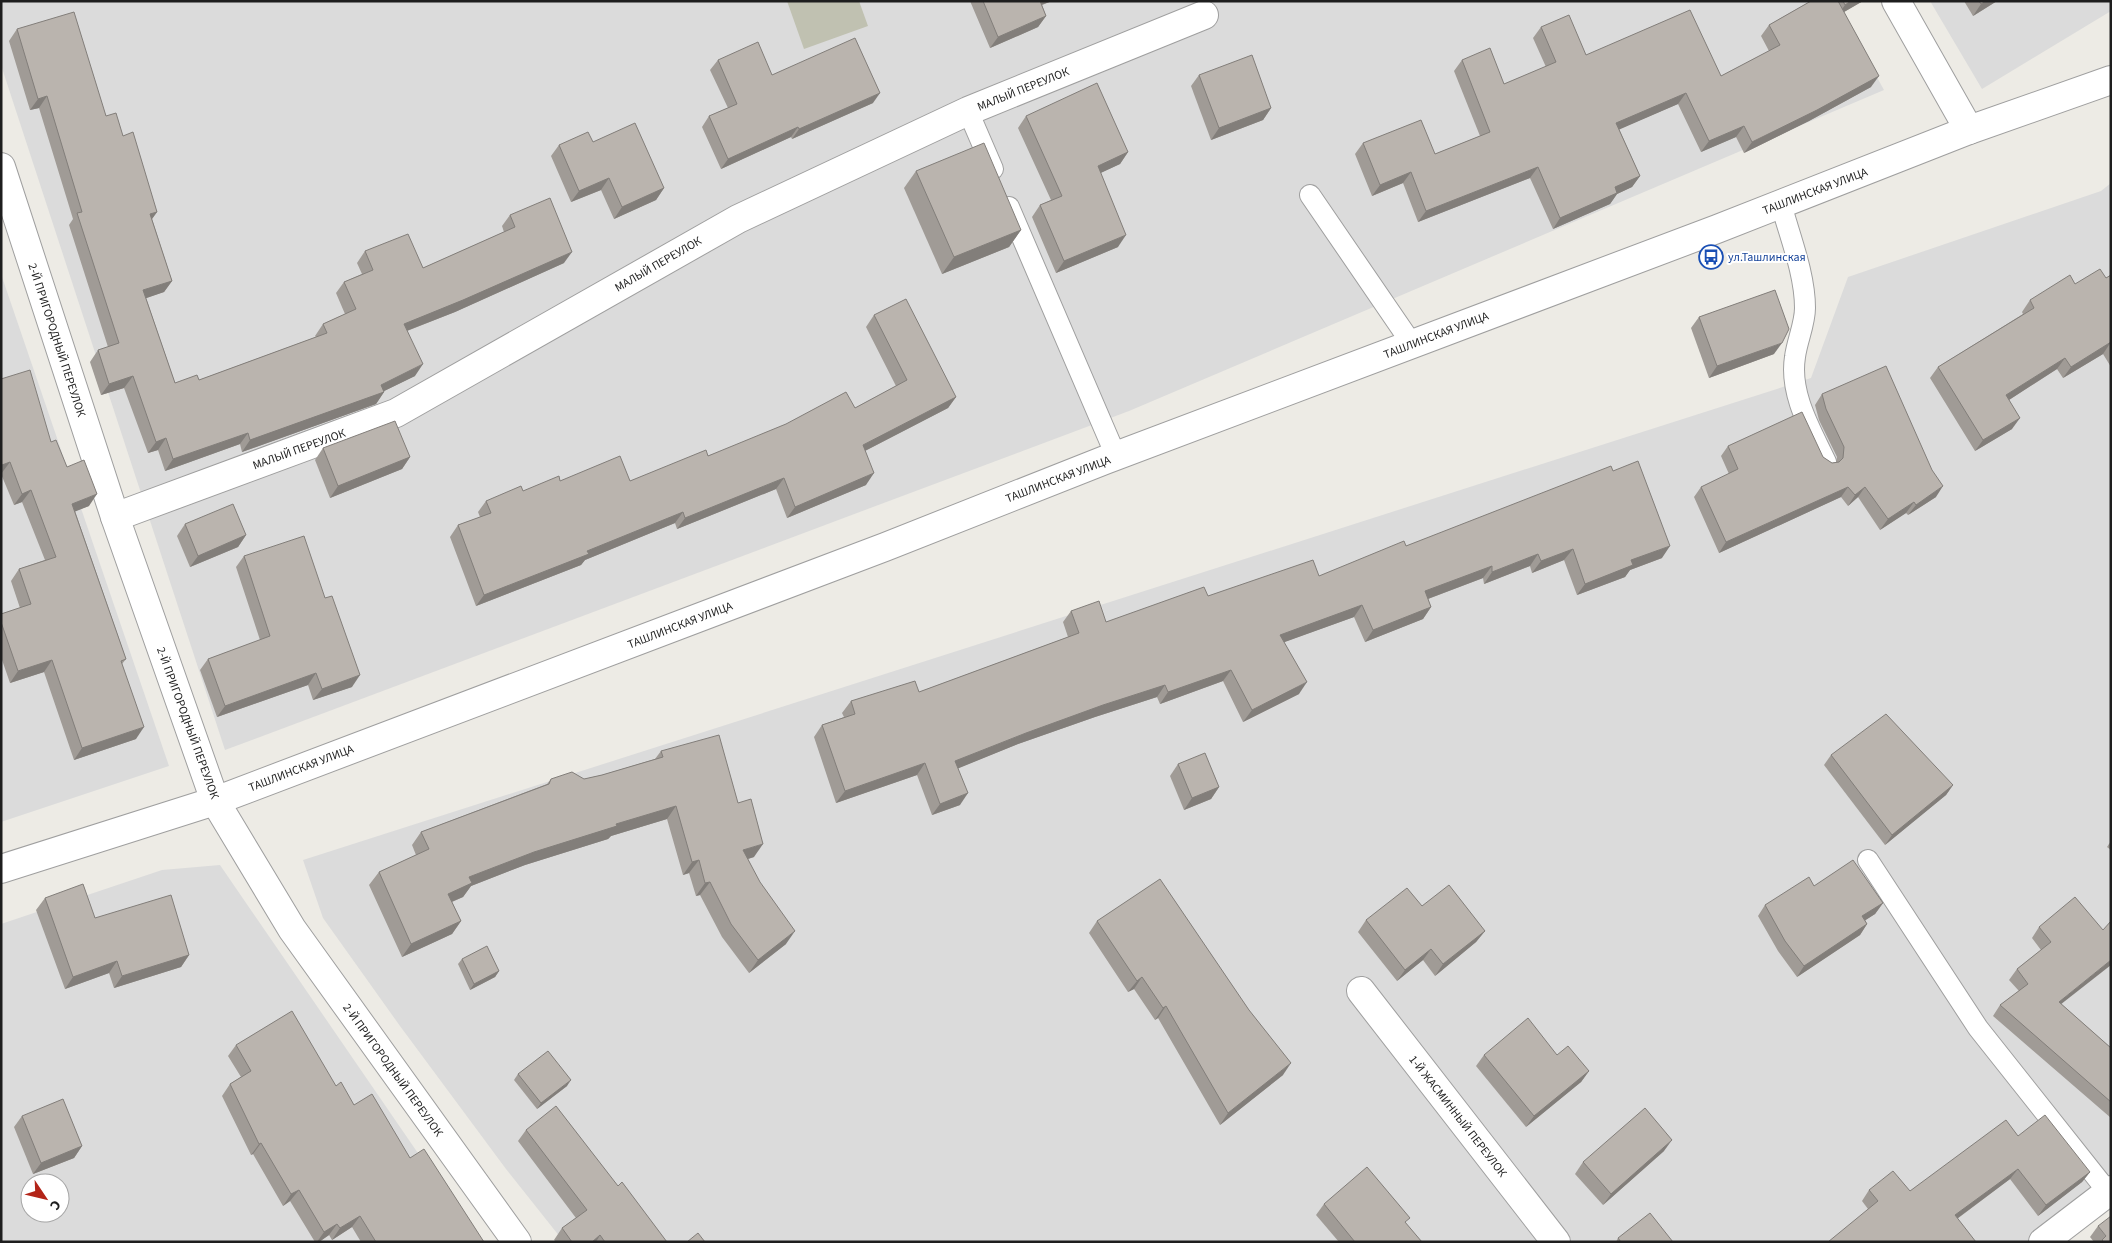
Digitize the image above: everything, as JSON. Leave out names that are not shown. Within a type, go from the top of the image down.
[{"type":"street","points":[[1896,1],[1969,130]]},
{"type":"street","name":"МАЛЫЙ ПЕРЕУЛОК","points":[[115,517],[396,414],[738,219],[968,111],[1204,15]]},
{"type":"street","name":"ТАШЛИНСКАЯ УЛИЦА","points":[[1,869],[215,801],[885,547],[1116,456],[1781,204],[1969,130],[2111,80]]},
{"type":"street","name":"2-Й ПРИГОРОДНЫЙ ПЕРЕУЛОК","points":[[1,167],[115,517],[215,801],[292,929],[517,1242]]},
{"type":"street","name":"1-Й ЖАСМИННЫЙ ПЕРЕУЛОК","points":[[1361,991],[1556,1242]]},
{"type":"street","points":[[2044,1242],[2110,1191]]},
{"type":"lane","points":[[968,111],[1116,456]]},
{"type":"lane","points":[[1310,195],[1412,344]]},
{"type":"lane","points":[[1781,204],[1801,280],[1805,310],[1794,359],[1796,390],[1802,411],[1826,462]]},
{"type":"lane","points":[[1868,860],[1978,1028],[2110,1191]]},
{"type":"shaded area","points":[[1,1],[1835,1],[1884,90],[1129,411],[225,750],[1,65]]},
{"type":"shaded area","points":[[787,1],[859,1],[868,26],[804,49]]},
{"type":"shaded area","points":[[1930,1],[2111,1],[2111,11],[1982,89]]},
{"type":"shaded area","points":[[2111,183],[2111,1185],[2034,1242],[564,1242],[506,1169],[323,918],[303,860],[1811,378],[1848,277],[2101,191]]},
{"type":"shaded area","points":[[1,274],[169,766],[1,822]]},
{"type":"shaded area","points":[[220,865],[479,1242],[1,1242],[1,924],[162,870]]},
{"type":"building","points":[[983,1],[1040,1],[1046,16],[998,37]]},
{"type":"building","points":[[1811,1],[1838,1],[1879,76],[1817,110],[1752,142],[1744,126],[1709,141],[1686,93],[1616,123],[1640,176],[1615,187],[1617,193],[1560,218],[1538,167],[1426,211],[1411,172],[1380,185],[1363,143],[1421,120],[1435,154],[1490,132],[1462,60],[1490,48],[1504,84],[1556,62],[1541,27],[1569,15],[1586,55],[1690,10],[1721,76],[1780,45],[1769,25]]},
{"type":"building","points":[[1843,1],[1851,1],[1845,5]]},
{"type":"building","points":[[74,12],[106,116],[116,113],[123,136],[133,132],[157,212],[150,214],[172,281],[143,290],[175,383],[197,375],[199,380],[327,333],[323,324],[356,309],[344,282],[373,270],[365,251],[408,234],[423,268],[515,227],[510,215],[550,198],[572,252],[404,324],[423,364],[381,385],[384,392],[250,440],[248,433],[173,459],[166,438],[156,442],[133,376],[109,384],[98,350],[119,343],[77,213],[82,212],[47,96],[38,99],[17,29]]},
{"type":"building","points":[[855,38],[880,93],[728,159],[709,116],[737,104],[718,60],[758,42],[772,75]]},
{"type":"building","points":[[1252,55],[1271,108],[1219,128],[1199,75]]},
{"type":"building","points":[[1097,83],[1128,152],[1098,166],[1126,235],[1064,261],[1040,205],[1062,196],[1026,116]]},
{"type":"building","points":[[635,123],[664,188],[622,207],[609,178],[579,191],[559,145],[588,132],[593,142]]},
{"type":"building","points":[[984,143],[1021,230],[954,257],[916,171]]},
{"type":"building","points":[[2100,269],[2106,278],[2111,275],[2111,342],[2071,367],[2065,358],[2006,395],[2020,418],[1983,440],[1938,367],[2034,308],[2030,300],[2070,275],[2075,284]]},
{"type":"building","points":[[1775,290],[1789,329],[1782,343],[1717,366],[1699,317]]},
{"type":"building","points":[[906,299],[956,397],[863,445],[874,473],[795,507],[784,478],[685,518],[683,512],[587,551],[589,554],[484,595],[458,525],[491,513],[486,501],[521,486],[523,491],[559,476],[560,481],[620,456],[630,481],[706,450],[708,456],[786,424],[846,392],[855,408],[907,380],[874,315]]},
{"type":"building","points":[[1886,366],[1932,470],[1943,486],[1916,505],[1914,502],[1888,519],[1865,487],[1855,495],[1848,487],[1726,542],[1701,487],[1738,469],[1728,446],[1802,412],[1823,457],[1832,463],[1839,462],[1843,458],[1844,447],[1826,409],[1822,394]]},
{"type":"building","points":[[30,370],[51,442],[56,440],[67,467],[84,460],[97,494],[72,504],[126,659],[121,661],[144,727],[82,748],[52,660],[18,671],[1,622],[1,614],[31,604],[19,569],[56,557],[31,490],[22,494],[10,462],[2,465],[1,463],[1,379]]},
{"type":"building","points":[[395,421],[410,457],[338,486],[323,448]]},
{"type":"building","points":[[1638,461],[1670,546],[1631,560],[1633,565],[1585,584],[1573,549],[1541,561],[1538,554],[1492,572],[1492,566],[1425,591],[1431,607],[1373,630],[1362,605],[1280,635],[1307,682],[1252,710],[1231,670],[1168,692],[1165,685],[1103,705],[955,761],[968,793],[940,804],[925,763],[845,791],[822,725],[855,714],[851,701],[915,681],[919,692],[1079,633],[1071,611],[1099,601],[1106,622],[1204,587],[1208,596],[1313,560],[1319,576],[1404,541],[1406,546],[1611,466],[1613,471]]},
{"type":"building","points":[[233,504],[246,535],[198,556],[185,524]]},
{"type":"building","points":[[304,536],[325,598],[332,596],[360,675],[322,689],[316,673],[225,706],[208,659],[270,636],[244,556]]},
{"type":"building","points":[[1886,714],[1953,785],[1892,835],[1831,755]]},
{"type":"building","points":[[719,735],[738,803],[751,799],[763,844],[743,850],[760,882],[795,931],[758,960],[731,924],[710,882],[705,883],[699,860],[692,862],[676,806],[534,852],[469,877],[472,883],[448,894],[461,921],[411,944],[379,872],[429,849],[421,832],[549,784],[551,779],[572,772],[584,779],[602,775],[663,757],[661,751]]},
{"type":"building","points":[[1205,753],[1219,787],[1192,798],[1178,764]]},
{"type":"building","points":[[1853,860],[1883,903],[1862,916],[1867,924],[1804,966],[1785,941],[1765,905],[1809,877],[1814,886]]},
{"type":"building","points":[[1160,879],[1249,1010],[1291,1063],[1228,1113],[1166,1006],[1163,1008],[1142,977],[1137,981],[1097,921]]},
{"type":"building","points":[[83,884],[95,918],[171,895],[189,955],[122,976],[117,961],[73,977],[45,898]]},
{"type":"building","points":[[1449,885],[1485,931],[1443,964],[1431,949],[1405,970],[1366,920],[1407,888],[1422,906]]},
{"type":"building","points":[[2075,897],[2103,930],[2111,921],[2111,960],[2059,1002],[2111,1048],[2111,1102],[2000,1005],[2028,984],[2017,969],[2051,942],[2039,927]]},
{"type":"building","points":[[487,946],[499,971],[474,984],[462,959]]},
{"type":"building","points":[[292,1011],[336,1086],[341,1082],[354,1105],[372,1094],[410,1158],[424,1149],[484,1242],[376,1242],[360,1216],[340,1228],[337,1224],[324,1232],[299,1190],[291,1194],[261,1143],[259,1144],[230,1084],[251,1071],[236,1045]]},
{"type":"building","points":[[1528,1018],[1557,1055],[1568,1046],[1589,1071],[1534,1116],[1484,1055]]},
{"type":"building","points":[[548,1051],[571,1080],[541,1103],[518,1074]]},
{"type":"building","points":[[63,1099],[82,1146],[41,1163],[22,1116]]},
{"type":"building","points":[[556,1106],[618,1186],[622,1182],[667,1242],[605,1242],[600,1235],[592,1242],[572,1242],[562,1228],[587,1210],[526,1130]]},
{"type":"building","points":[[1645,1108],[1672,1140],[1611,1194],[1583,1162]]},
{"type":"building","points":[[2045,1115],[2090,1172],[2046,1205],[2018,1169],[1955,1215],[1976,1242],[1828,1242],[1878,1201],[1869,1190],[1893,1171],[1910,1191],[2006,1120],[2018,1136]]},
{"type":"building","points":[[1367,1167],[1410,1218],[1405,1222],[1422,1242],[1355,1242],[1324,1204]]},
{"type":"building","points":[[1650,1213],[1673,1242],[1621,1242],[1618,1238]]},
{"type":"building","points":[[2111,1216],[2111,1242],[2104,1242],[2102,1240],[2106,1236],[2098,1226]]},
{"type":"building","points":[[698,1233],[705,1242],[687,1242]]},
{"type":"place","name":"ул.Ташлинская","points":[[1711,257]]}]
